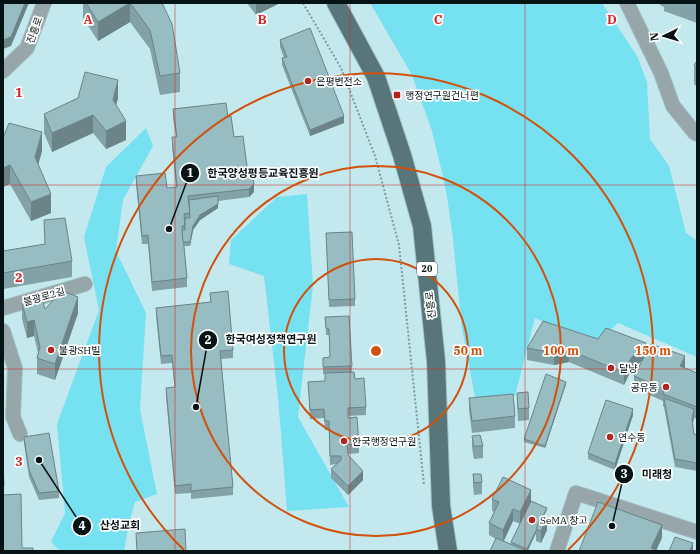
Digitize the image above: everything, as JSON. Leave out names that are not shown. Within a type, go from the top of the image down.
[{"type":"main road","name":"진흥로","points":[[336,3],[376,77],[402,155],[422,226],[436,361],[441,506],[448,551]]},
{"type":"street","name":"진흥로","points":[[3,71],[27,48],[44,3]]},
{"type":"street","points":[[627,3],[661,73],[673,106],[697,134]]},
{"type":"street","name":"불광로2길","points":[[3,308],[85,284]]},
{"type":"street","points":[[3,332],[15,368],[13,417],[20,434]]},
{"type":"street","points":[[557,551],[576,493],[697,532]]},
{"type":"path","points":[[303,3],[341,68],[375,156],[399,245],[425,491]]},
{"type":"shaded area","points":[[370,3],[602,3],[637,56],[647,82],[650,139],[669,166],[686,233],[697,241],[697,357],[618,323],[595,345],[535,318],[515,396],[476,402],[462,329],[448,203],[432,131],[412,75]]},
{"type":"shaded area","points":[[146,128],[153,146],[123,200],[116,251],[146,313],[140,409],[157,494],[135,502],[129,523],[124,551],[60,551],[51,542],[65,513],[57,424],[99,310],[84,237],[106,167]]},
{"type":"shaded area","points":[[307,194],[313,285],[298,417],[349,507],[287,511],[278,397],[264,276],[229,264],[231,240],[277,197]]},
{"type":"building","points":[[3,3],[25,3],[11,37],[3,40]]},
{"type":"building","points":[[86,3],[130,3],[98,22]]},
{"type":"building","points":[[130,3],[162,3],[172,24],[180,73],[160,76],[150,30]]},
{"type":"building","name":"은평변전소","points":[[310,28],[344,116],[310,130],[282,58],[287,57],[280,40]]},
{"type":"building","points":[[697,61],[697,68],[694,65]]},
{"type":"building","points":[[85,72],[118,80],[113,100],[126,121],[106,131],[93,115],[52,133],[44,114],[78,98]]},
{"type":"building","points":[[226,103],[228,117],[231,116],[234,137],[243,136],[248,174],[253,178],[254,184],[249,189],[188,196],[190,213],[184,214],[185,226],[182,226],[187,278],[152,282],[148,235],[142,236],[136,176],[165,173],[167,188],[177,187],[172,137],[177,137],[173,109]]},
{"type":"building","points":[[9,123],[42,132],[35,157],[51,194],[31,202],[10,165],[3,168],[3,138]]},
{"type":"building","points":[[218,196],[218,204],[200,215],[193,226],[190,242],[183,242],[182,230],[185,230],[185,218],[190,218],[189,200]]},
{"type":"building","points":[[65,218],[72,261],[3,273],[3,251],[45,244],[44,220]]},
{"type":"building","points":[[352,232],[355,299],[329,300],[326,233]]},
{"type":"building","name":"불광SH빌","points":[[62,291],[78,297],[55,364],[37,358],[40,347],[34,320],[27,322],[22,303],[42,298],[45,309]]},
{"type":"building","points":[[228,291],[233,350],[220,351],[233,487],[191,491],[191,484],[175,486],[166,388],[175,387],[172,355],[161,356],[156,308],[211,302],[210,293]]},
{"type":"building","points":[[349,316],[352,366],[323,367],[323,358],[330,357],[329,329],[326,328],[325,317]]},
{"type":"building","points":[[543,321],[598,339],[606,328],[646,343],[644,347],[631,358],[624,373],[569,350],[554,353],[527,348]]},
{"type":"building","name":"공유동","points":[[651,344],[685,356],[680,366],[697,373],[697,407],[663,394],[664,389],[634,376]]},
{"type":"building","name":"한국행정연구원","points":[[354,372],[355,379],[364,378],[366,407],[348,408],[348,418],[357,417],[359,444],[347,445],[348,455],[363,471],[348,486],[331,469],[341,460],[341,456],[330,456],[329,421],[325,421],[324,409],[310,410],[308,382],[325,381],[325,373]]},
{"type":"building","points":[[546,374],[566,382],[545,446],[524,439]]},
{"type":"building","points":[[528,392],[529,408],[518,409],[517,393]]},
{"type":"building","points":[[513,394],[515,416],[472,421],[469,398]]},
{"type":"building","points":[[664,398],[694,409],[692,419],[694,434],[697,435],[697,463],[675,459]]},
{"type":"building","name":"연수동","points":[[606,400],[633,409],[615,464],[588,453]]},
{"type":"building","points":[[49,433],[59,491],[39,493],[29,470],[24,437]]},
{"type":"building","points":[[480,435],[483,446],[474,446],[472,436]]},
{"type":"building","points":[[473,474],[481,474],[482,482],[474,483]]},
{"type":"building","points":[[503,477],[531,490],[520,512],[513,509],[503,530],[489,523],[499,502],[492,499]]},
{"type":"building","points":[[21,494],[22,548],[33,548],[33,551],[3,551],[3,495]]},
{"type":"building","name":"SeMA 창고","points":[[531,501],[547,508],[543,516],[542,515],[527,549],[511,542]]},
{"type":"building","points":[[598,502],[662,525],[651,548],[659,551],[579,551]]},
{"type":"building","points":[[542,515],[547,518],[541,531],[536,529]]},
{"type":"building","points":[[185,529],[186,551],[137,551],[136,533]]},
{"type":"building","points":[[675,537],[693,543],[690,551],[669,551]]},
{"type":"building","points":[[496,538],[527,551],[490,551]]},
{"type":"place","name":"은평변전소","points":[[308,81]]},
{"type":"place","name":"행정연구원건너편","points":[[397,95]]},
{"type":"place","name":"한국양성평등교육진흥원","points":[[169,229]]},
{"type":"place","name":"불광SH빌","points":[[51,350]]},
{"type":"place","name":"달냥","points":[[611,368]]},
{"type":"place","name":"공유동","points":[[666,387]]},
{"type":"place","name":"한국여성정책연구원","points":[[196,407]]},
{"type":"place","name":"연수동","points":[[610,437]]},
{"type":"place","name":"한국행정연구원","points":[[344,441]]},
{"type":"place","name":"산성교회","points":[[39,460]]},
{"type":"place","name":"SeMA 창고","points":[[532,520]]},
{"type":"place","name":"미래청","points":[[612,526]]}]
